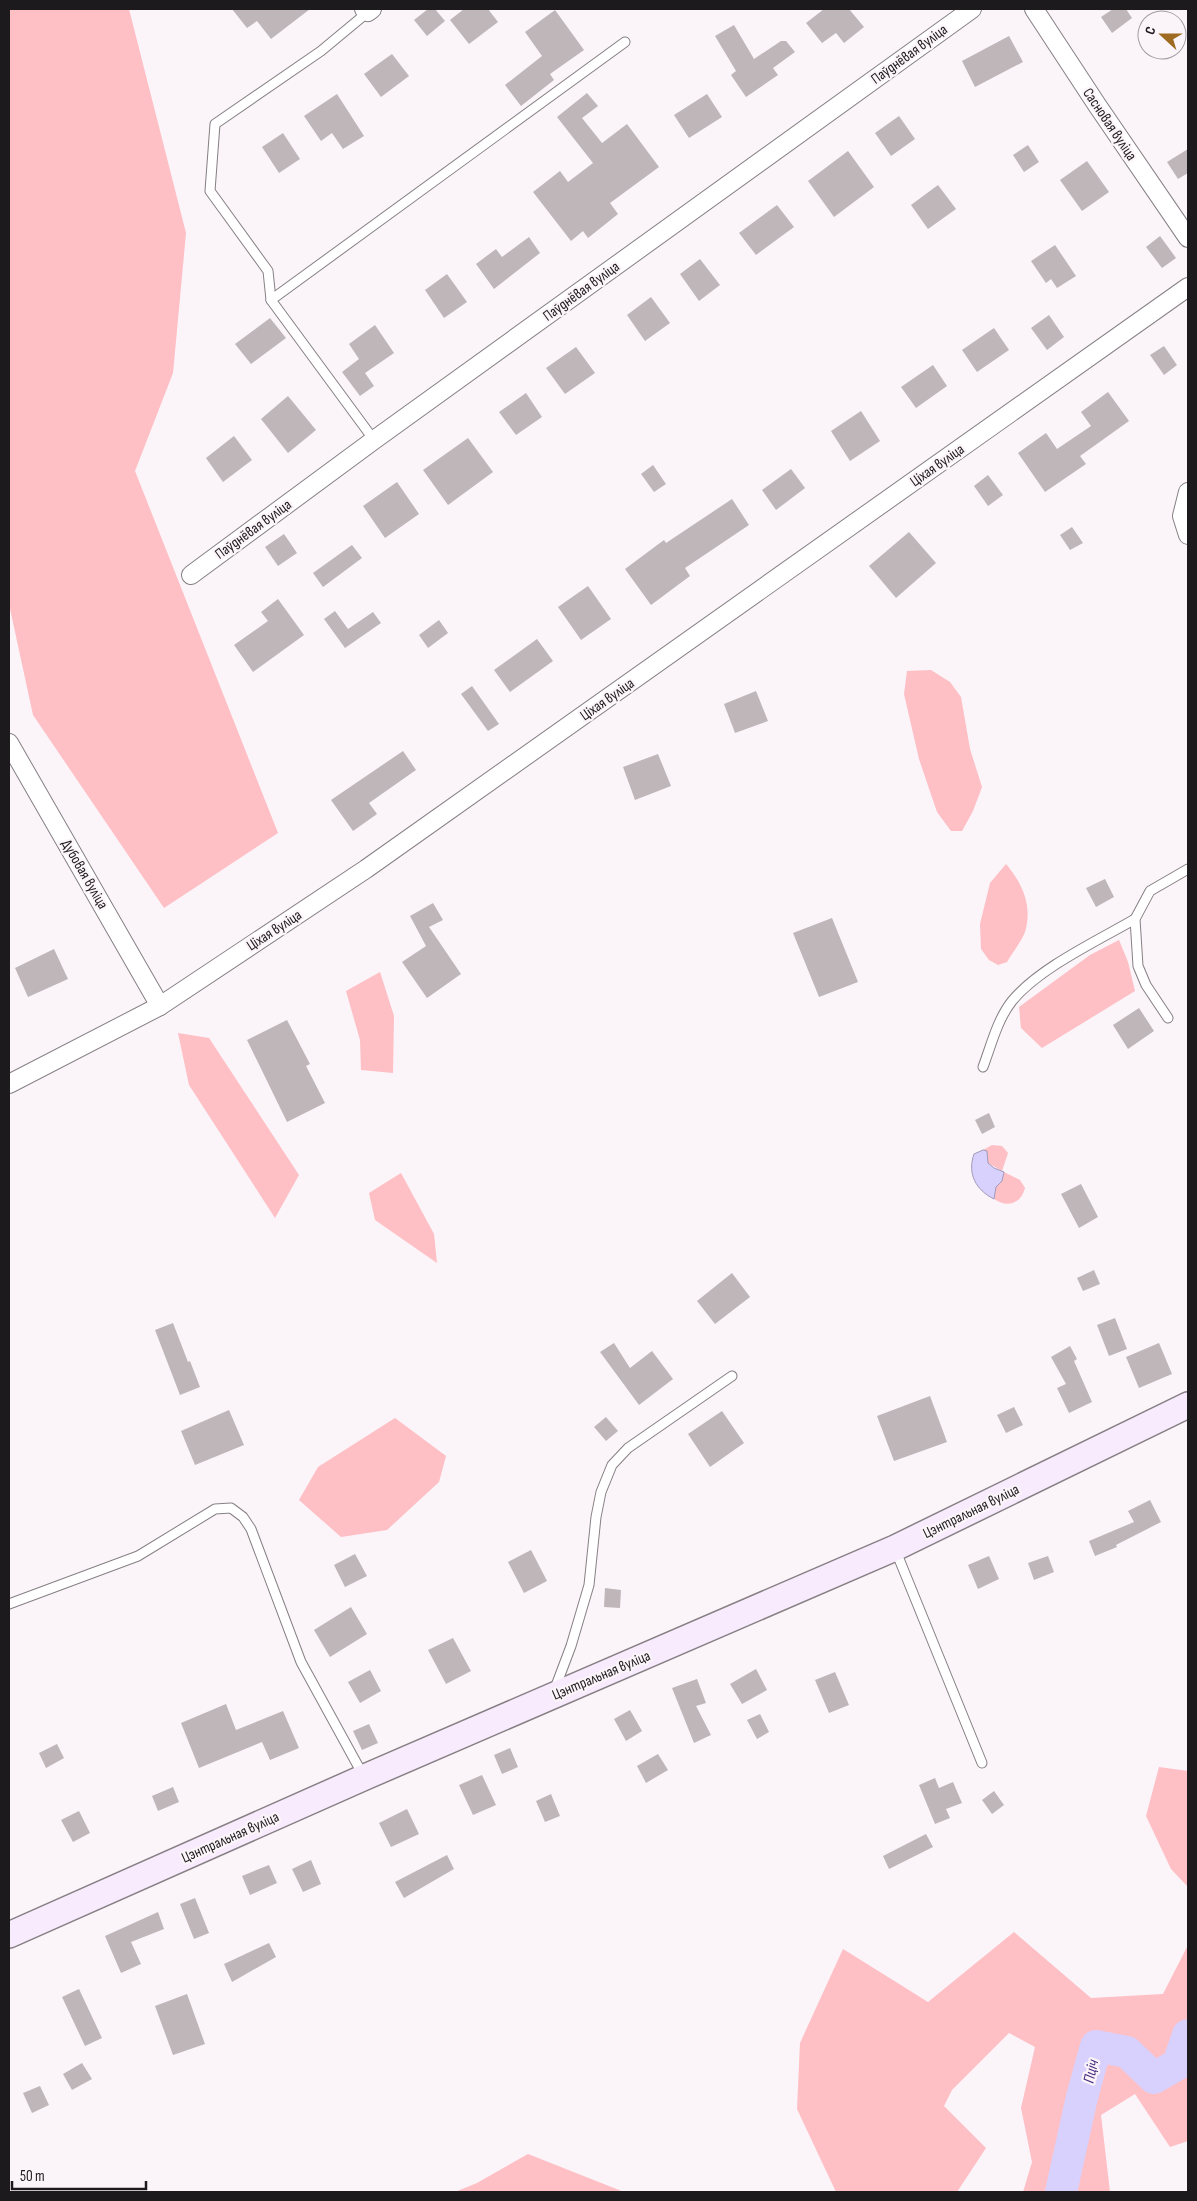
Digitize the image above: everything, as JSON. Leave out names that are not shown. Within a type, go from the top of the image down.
[{"type":"street","name":"Паўднёвая вуліца","points":[[191,575],[374,440],[972,9]]},
{"type":"street","name":"Сасновая вуліца","points":[[1034,9],[1096,105],[1188,238]]},
{"type":"street","name":"Ціхая вуліца","points":[[9,1084],[160,1006],[366,869],[1188,287]]},
{"type":"street","points":[[1188,492],[1182,516],[1188,535]]},
{"type":"street","name":"Дубовая вуліца","points":[[9,743],[160,1006]]},
{"type":"street","name":"Цэнтральная вуліца","points":[[9,1934],[365,1777],[894,1548],[1188,1405]]},
{"type":"lane","points":[[368,10],[321,51],[215,124],[210,191],[268,271],[271,300],[374,440]]},
{"type":"lane","points":[[271,300],[626,42]]},
{"type":"lane","points":[[983,1068],[997,1028],[1011,1003],[1033,979],[1135,919],[1150,891],[1188,870]]},
{"type":"lane","points":[[1135,919],[1138,966],[1146,985],[1168,1018]]},
{"type":"lane","points":[[553,1696],[571,1646],[589,1585],[596,1516],[601,1492],[612,1465],[628,1448],[732,1376]]},
{"type":"lane","points":[[9,1604],[138,1556],[215,1509],[231,1508],[243,1517],[251,1528],[302,1662],[365,1777]]},
{"type":"lane","points":[[894,1548],[982,1763]]},
{"type":"shaded area","points":[[9,9],[129,9],[186,233],[173,373],[135,471],[278,833],[164,908],[33,715],[9,604]]},
{"type":"shaded area","points":[[931,670],[950,682],[961,697],[970,749],[982,787],[973,811],[962,831],[951,831],[937,812],[919,759],[904,694],[907,671]]},
{"type":"shaded area","points":[[1006,864],[1021,887],[1028,913],[1023,936],[1007,962],[998,965],[989,960],[981,949],[980,924],[990,883]]},
{"type":"shaded area","points":[[1119,940],[1128,962],[1135,991],[1042,1048],[1021,1028],[1019,1007],[1090,955]]},
{"type":"shaded area","points":[[380,972],[394,1016],[393,1073],[361,1070],[360,1040],[346,991]]},
{"type":"shaded area","points":[[178,1033],[209,1038],[299,1175],[275,1218],[189,1085]]},
{"type":"shaded area","points":[[992,1145],[1002,1146],[1008,1153],[1002,1171],[988,1163],[987,1152],[983,1150]]},
{"type":"shaded area","points":[[983,1150],[987,1151],[988,1163],[1004,1172],[1002,1181],[996,1187],[994,1199],[982,1191],[973,1175],[972,1161],[974,1154]]},
{"type":"shaded area","points":[[1004,1172],[1020,1180],[1025,1188],[1020,1198],[1013,1203],[1008,1204],[994,1199],[996,1187],[1002,1181]]},
{"type":"shaded area","points":[[401,1173],[434,1234],[437,1263],[375,1220],[369,1193]]},
{"type":"shaded area","points":[[395,1418],[446,1456],[439,1482],[387,1530],[341,1537],[299,1500],[318,1467]]},
{"type":"shaded area","points":[[1159,1767],[1188,1771],[1188,1887],[1171,1869],[1146,1816]]},
{"type":"shaded area","points":[[1014,1932],[1091,1998],[1163,1994],[1188,1945],[1188,2141],[1170,2147],[1135,2094],[1101,2115],[1110,2192],[1023,2192],[1032,2162],[1021,2108],[1035,2047],[1009,2033],[952,2090],[944,2106],[986,2148],[957,2192],[836,2192],[797,2109],[800,2043],[843,1949],[928,2002]]},
{"type":"shaded area","points":[[528,2154],[624,2192],[455,2192],[477,2183]]},
{"type":"building","points":[[232,9],[310,9],[271,39],[257,21],[247,28]]},
{"type":"building","points":[[428,9],[435,9],[445,21],[427,36],[414,20]]},
{"type":"building","points":[[464,9],[488,9],[498,22],[469,44],[450,20]]},
{"type":"building","points":[[824,9],[849,9],[864,27],[844,43],[836,33],[822,43],[806,23]]},
{"type":"building","points":[[1113,9],[1126,9],[1132,18],[1112,33],[1101,17]]},
{"type":"building","points":[[555,10],[584,50],[550,74],[554,80],[521,106],[505,85],[542,56],[525,32]]},
{"type":"building","points":[[734,25],[754,59],[781,41],[786,41],[795,52],[773,68],[778,75],[746,97],[731,75],[736,71],[715,36]]},
{"type":"building","points":[[1009,36],[1023,62],[975,87],[962,61]]},
{"type":"building","points":[[392,54],[409,76],[381,97],[364,74]]},
{"type":"building","points":[[587,93],[598,106],[582,118],[602,143],[627,124],[659,167],[610,203],[618,214],[588,238],[583,231],[571,241],[533,192],[560,171],[568,182],[593,163],[557,117]]},
{"type":"building","points":[[337,94],[364,136],[343,149],[332,133],[321,141],[304,116]]},
{"type":"building","points":[[707,94],[722,117],[689,138],[674,115]]},
{"type":"building","points":[[899,116],[915,139],[891,156],[875,133]]},
{"type":"building","points":[[283,133],[300,159],[279,173],[262,147]]},
{"type":"building","points":[[1028,145],[1039,162],[1024,172],[1013,155]]},
{"type":"building","points":[[1188,149],[1188,173],[1178,179],[1167,162]]},
{"type":"building","points":[[848,151],[874,187],[834,217],[808,181]]},
{"type":"building","points":[[1087,161],[1109,192],[1082,211],[1060,180]]},
{"type":"building","points":[[938,185],[956,209],[928,229],[911,205]]},
{"type":"building","points":[[777,205],[794,227],[756,255],[739,233]]},
{"type":"building","points":[[1160,236],[1176,258],[1162,268],[1146,247]]},
{"type":"building","points":[[529,237],[540,253],[494,289],[476,264],[496,249],[502,257]]},
{"type":"building","points":[[1055,245],[1076,276],[1057,288],[1051,279],[1046,283],[1031,261]]},
{"type":"building","points":[[700,259],[720,285],[699,301],[680,274]]},
{"type":"building","points":[[447,274],[467,302],[444,318],[425,290]]},
{"type":"building","points":[[651,297],[670,323],[645,341],[627,315]]},
{"type":"building","points":[[1049,315],[1064,337],[1047,350],[1031,328]]},
{"type":"building","points":[[270,318],[286,338],[251,364],[235,344]]},
{"type":"building","points":[[375,325],[394,353],[365,373],[374,386],[360,396],[342,372],[359,359],[349,344]]},
{"type":"building","points":[[994,328],[1009,350],[977,372],[962,350]]},
{"type":"building","points":[[1164,346],[1177,365],[1164,375],[1150,355]]},
{"type":"building","points":[[576,347],[595,373],[565,394],[546,368]]},
{"type":"building","points":[[933,365],[947,386],[916,408],[901,387]]},
{"type":"building","points":[[1108,392],[1129,421],[1080,456],[1086,464],[1045,492],[1018,453],[1046,433],[1057,449],[1091,426],[1081,412]]},
{"type":"building","points":[[526,393],[542,417],[516,435],[499,412]]},
{"type":"building","points":[[288,396],[316,430],[288,453],[261,419]]},
{"type":"building","points":[[861,411],[880,441],[850,461],[831,431]]},
{"type":"building","points":[[234,436],[252,460],[223,482],[206,458]]},
{"type":"building","points":[[468,438],[493,472],[448,505],[423,470]]},
{"type":"building","points":[[653,465],[666,484],[654,492],[641,474]]},
{"type":"building","points":[[791,469],[805,488],[776,510],[762,490]]},
{"type":"building","points":[[988,475],[1003,495],[988,506],[974,486]]},
{"type":"building","points":[[397,482],[419,514],[385,538],[363,506]]},
{"type":"building","points":[[732,499],[749,525],[685,568],[690,576],[651,605],[625,569],[664,540],[666,543]]},
{"type":"building","points":[[1072,527],[1083,543],[1070,550],[1060,535]]},
{"type":"building","points":[[909,532],[936,563],[896,598],[869,566]]},
{"type":"building","points":[[284,534],[297,553],[278,566],[265,547]]},
{"type":"building","points":[[352,545],[362,558],[323,587],[313,573]]},
{"type":"building","points":[[588,586],[611,619],[581,640],[558,607]]},
{"type":"building","points":[[278,599],[304,635],[253,672],[234,645],[268,621],[261,612]]},
{"type":"building","points":[[335,611],[348,629],[373,612],[381,623],[345,648],[324,619]]},
{"type":"building","points":[[439,620],[448,633],[428,648],[419,635]]},
{"type":"building","points":[[537,639],[553,661],[510,692],[494,670]]},
{"type":"building","points":[[472,686],[499,724],[488,731],[461,694]]},
{"type":"building","points":[[756,691],[768,721],[735,733],[724,704]]},
{"type":"building","points":[[403,751],[416,770],[369,803],[377,814],[353,831],[331,800]]},
{"type":"building","points":[[658,754],[671,786],[635,800],[623,767]]},
{"type":"building","points":[[1105,879],[1114,897],[1096,907],[1086,888]]},
{"type":"building","points":[[433,903],[443,920],[429,927],[461,974],[427,998],[402,962],[426,946],[410,916]]},
{"type":"building","points":[[832,918],[858,982],[819,997],[793,933]]},
{"type":"building","points":[[54,949],[68,979],[28,997],[15,968]]},
{"type":"building","points":[[1139,1008],[1154,1031],[1128,1049],[1113,1025]]},
{"type":"building","points":[[287,1020],[310,1064],[306,1066],[325,1103],[287,1122],[247,1040]]},
{"type":"building","points":[[989,1113],[995,1127],[982,1134],[975,1120]]},
{"type":"building","points":[[1081,1184],[1098,1217],[1079,1228],[1061,1194]]},
{"type":"building","points":[[1094,1270],[1100,1284],[1083,1291],[1077,1278]]},
{"type":"building","points":[[732,1273],[750,1297],[715,1324],[697,1301]]},
{"type":"building","points":[[1115,1318],[1127,1349],[1109,1356],[1097,1325]]},
{"type":"building","points":[[173,1323],[200,1387],[180,1395],[155,1330]]},
{"type":"building","points":[[614,1343],[630,1368],[652,1351],[673,1379],[639,1405],[600,1352]]},
{"type":"building","points":[[1159,1343],[1172,1374],[1139,1388],[1126,1357]]},
{"type":"building","points":[[1070,1346],[1077,1359],[1074,1361],[1092,1402],[1069,1413],[1057,1388],[1066,1384],[1051,1357]]},
{"type":"building","points":[[930,1396],[947,1442],[894,1461],[877,1416]]},
{"type":"building","points":[[1014,1407],[1023,1425],[1006,1433],[997,1415]]},
{"type":"building","points":[[229,1410],[244,1445],[195,1465],[181,1431]]},
{"type":"building","points":[[722,1411],[744,1443],[710,1467],[688,1434]]},
{"type":"building","points":[[606,1417],[618,1431],[606,1441],[594,1427]]},
{"type":"building","points":[[1150,1500],[1161,1522],[1116,1545],[1117,1547],[1095,1556],[1089,1541],[1134,1522],[1128,1511]]},
{"type":"building","points":[[531,1550],[547,1581],[524,1593],[508,1562]]},
{"type":"building","points":[[355,1554],[367,1576],[345,1587],[334,1565]]},
{"type":"building","points":[[989,1556],[999,1579],[978,1589],[968,1565]]},
{"type":"building","points":[[1048,1556],[1054,1572],[1034,1580],[1028,1563]]},
{"type":"building","points":[[605,1588],[621,1590],[620,1608],[604,1607]]},
{"type":"building","points":[[351,1607],[367,1634],[330,1657],[314,1630]]},
{"type":"building","points":[[453,1638],[471,1671],[446,1684],[428,1650]]},
{"type":"building","points":[[756,1669],[767,1690],[742,1704],[730,1684]]},
{"type":"building","points":[[370,1670],[381,1691],[360,1703],[348,1682]]},
{"type":"building","points":[[835,1672],[849,1705],[829,1713],[815,1680]]},
{"type":"building","points":[[697,1679],[706,1703],[696,1706],[711,1735],[694,1743],[672,1688]]},
{"type":"building","points":[[226,1704],[236,1730],[283,1711],[299,1748],[270,1760],[262,1742],[199,1768],[181,1723]]},
{"type":"building","points":[[630,1710],[642,1731],[626,1741],[614,1719]]},
{"type":"building","points":[[760,1714],[769,1732],[757,1739],[747,1720]]},
{"type":"building","points":[[369,1724],[378,1743],[362,1750],[353,1731]]},
{"type":"building","points":[[57,1744],[64,1758],[46,1768],[39,1753]]},
{"type":"building","points":[[510,1748],[518,1767],[502,1774],[494,1755]]},
{"type":"building","points":[[658,1754],[668,1770],[646,1783],[637,1766]]},
{"type":"building","points":[[482,1775],[496,1805],[473,1815],[459,1785]]},
{"type":"building","points":[[935,1778],[939,1788],[953,1782],[962,1803],[946,1809],[950,1818],[935,1824],[919,1785]]},
{"type":"building","points":[[173,1787],[179,1802],[158,1811],[152,1796]]},
{"type":"building","points":[[994,1791],[1004,1805],[992,1814],[982,1800]]},
{"type":"building","points":[[551,1794],[560,1816],[545,1822],[536,1801]]},
{"type":"building","points":[[407,1809],[419,1834],[391,1847],[379,1823]]},
{"type":"building","points":[[79,1811],[90,1833],[73,1842],[61,1820]]},
{"type":"building","points":[[926,1834],[933,1847],[889,1869],[883,1856]]},
{"type":"building","points":[[447,1855],[454,1869],[404,1898],[395,1882]]},
{"type":"building","points":[[311,1860],[321,1884],[303,1892],[292,1869]]},
{"type":"building","points":[[269,1865],[277,1883],[250,1895],[242,1876]]},
{"type":"building","points":[[195,1898],[209,1933],[194,1939],[180,1904]]},
{"type":"building","points":[[158,1912],[164,1929],[131,1942],[141,1964],[121,1973],[105,1936]]},
{"type":"building","points":[[269,1943],[276,1957],[232,1982],[224,1964]]},
{"type":"building","points":[[79,1989],[102,2038],[85,2046],[62,1997]]},
{"type":"building","points":[[187,1994],[205,2044],[173,2055],[155,2006]]},
{"type":"building","points":[[82,2063],[92,2079],[72,2090],[63,2074]]},
{"type":"building","points":[[40,2086],[49,2105],[32,2113],[23,2093]]},
{"type":"waterway","name":"Пціч","points":[[1061,2192],[1082,2097],[1096,2046],[1127,2052],[1154,2078],[1178,2064],[1188,2035]]}]
